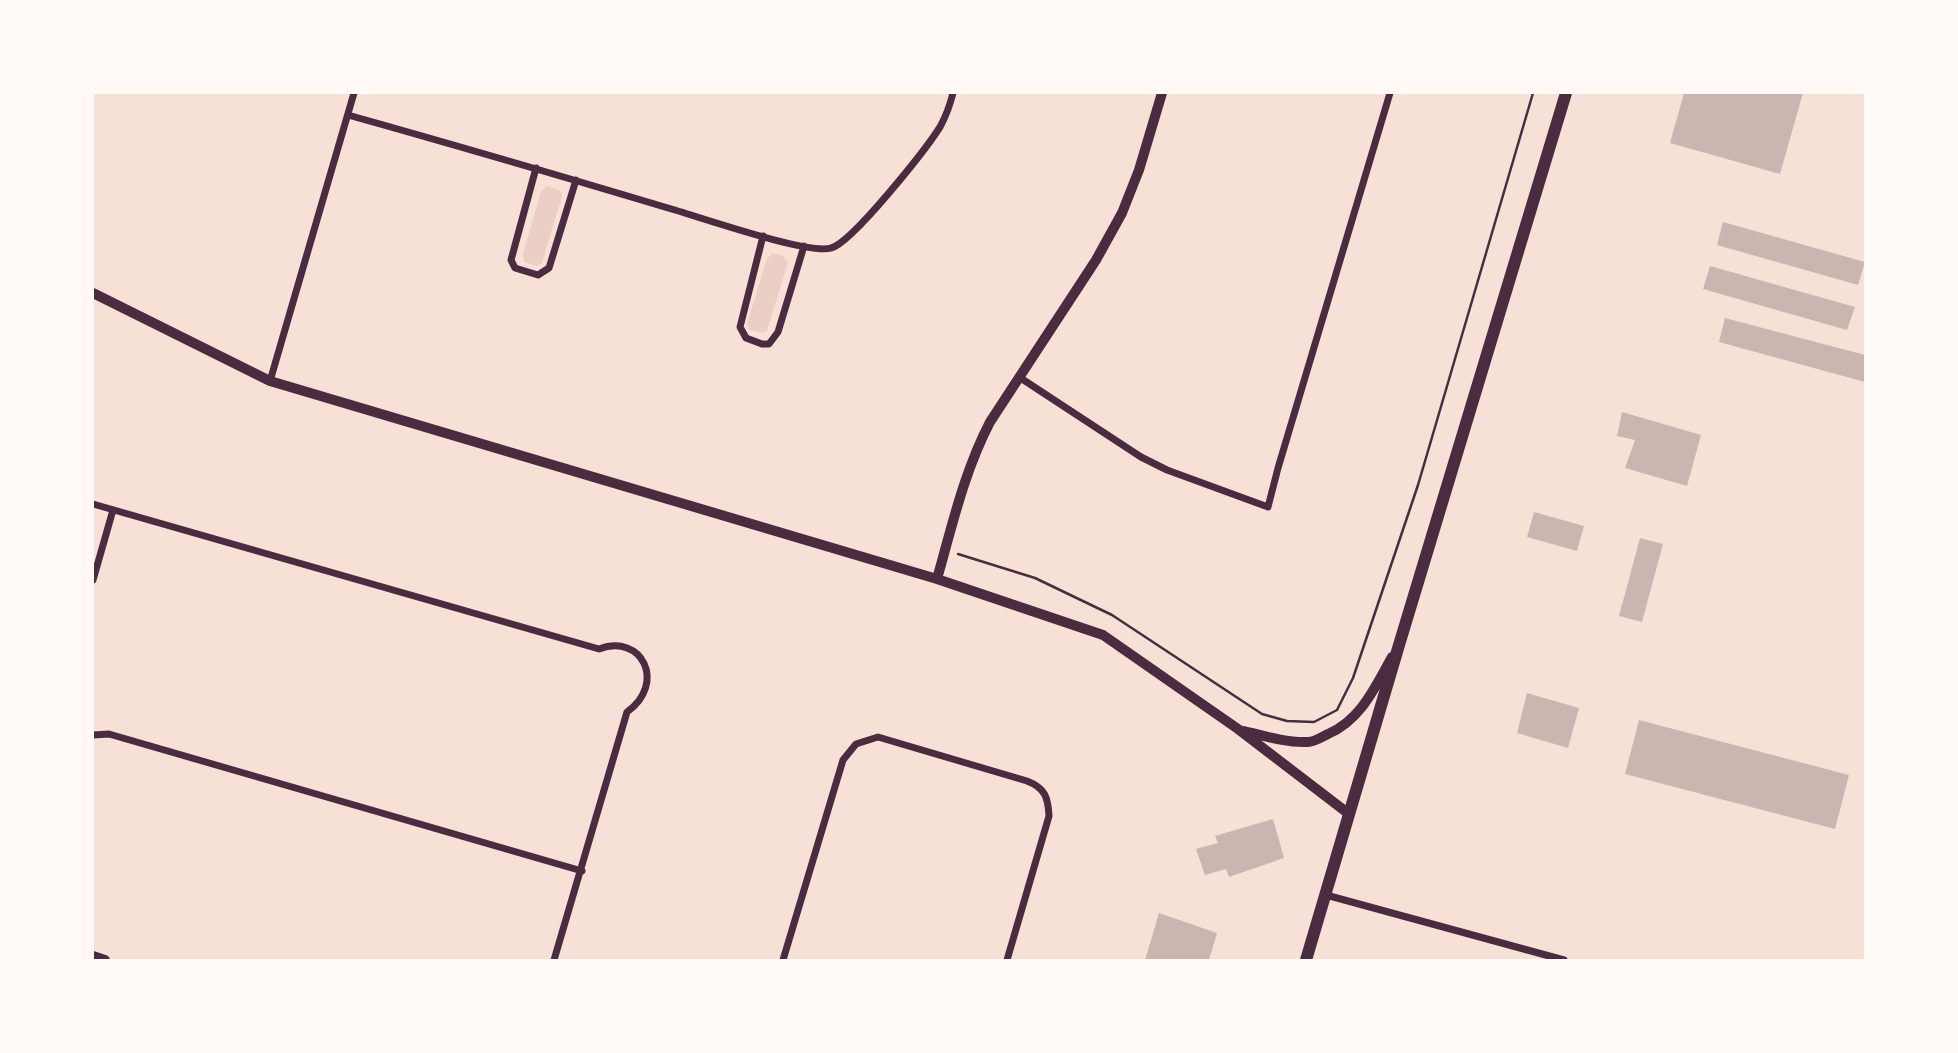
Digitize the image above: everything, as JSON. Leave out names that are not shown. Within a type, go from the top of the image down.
[{"type":"main road","points":[[1306,960],[1566,93]]},
{"type":"street","points":[[270,381],[354,93]]},
{"type":"street","points":[[348,115],[763,236],[830,249],[844,242],[859,228],[939,127],[953,93]]},
{"type":"street","points":[[937,579],[970,464],[990,422],[1096,260],[1122,213],[1139,170],[1163,93]]},
{"type":"street","points":[[1019,377],[1141,457],[1167,470],[1268,507],[1390,93]]},
{"type":"street","points":[[536,169],[511,260],[515,268],[538,275],[549,268],[576,180]]},
{"type":"street","points":[[763,236],[740,327],[746,338],[762,344],[769,344],[778,332],[804,246]]},
{"type":"street","points":[[93,293],[270,381],[937,579],[1102,635],[1238,729],[1349,814]]},
{"type":"street","points":[[93,504],[598,649],[610,645],[623,646],[636,653],[648,676],[646,691],[638,704],[628,712],[554,960]]},
{"type":"street","points":[[93,580],[113,510]]},
{"type":"street","points":[[1238,729],[1275,739],[1310,742],[1340,729],[1353,719],[1365,704],[1399,645]]},
{"type":"street","points":[[93,735],[109,734],[582,871]]},
{"type":"street","points":[[783,960],[843,760],[856,744],[878,737],[1027,781],[1039,786],[1048,800],[1049,816],[1007,960]]},
{"type":"street","points":[[1326,895],[1564,960]]},
{"type":"street","points":[[93,956],[105,960]]},
{"type":"path","points":[[945,550],[1035,578],[1112,615],[1262,715],[1287,721],[1314,722],[1337,710],[1353,678],[1418,485],[1533,93]]},
{"type":"shaded area","points":[[548,186],[561,191],[562,196],[542,263],[537,266],[524,262],[523,254],[541,191]]},
{"type":"shaded area","points":[[773,253],[783,256],[788,262],[767,331],[763,333],[749,330],[747,324],[767,258]]},
{"type":"building","points":[[1684,93],[1803,93],[1780,174],[1670,143]]},
{"type":"building","points":[[1723,222],[1865,262],[1858,285],[1717,245]]},
{"type":"building","points":[[1710,266],[1855,307],[1847,330],[1703,289]]},
{"type":"building","points":[[1725,318],[1865,355],[1865,382],[1719,342]]},
{"type":"building","points":[[1622,412],[1701,435],[1687,486],[1625,468],[1635,440],[1617,436]]},
{"type":"building","points":[[1534,512],[1584,526],[1577,551],[1527,537]]},
{"type":"building","points":[[1640,538],[1663,544],[1642,622],[1619,616]]},
{"type":"building","points":[[1527,693],[1579,708],[1568,748],[1517,733]]},
{"type":"building","points":[[1639,720],[1849,775],[1835,829],[1625,774]]},
{"type":"building","points":[[1273,819],[1284,858],[1229,877],[1226,869],[1205,875],[1196,849],[1218,843],[1215,836]]},
{"type":"building","points":[[1159,913],[1217,933],[1209,960],[1145,960]]}]
